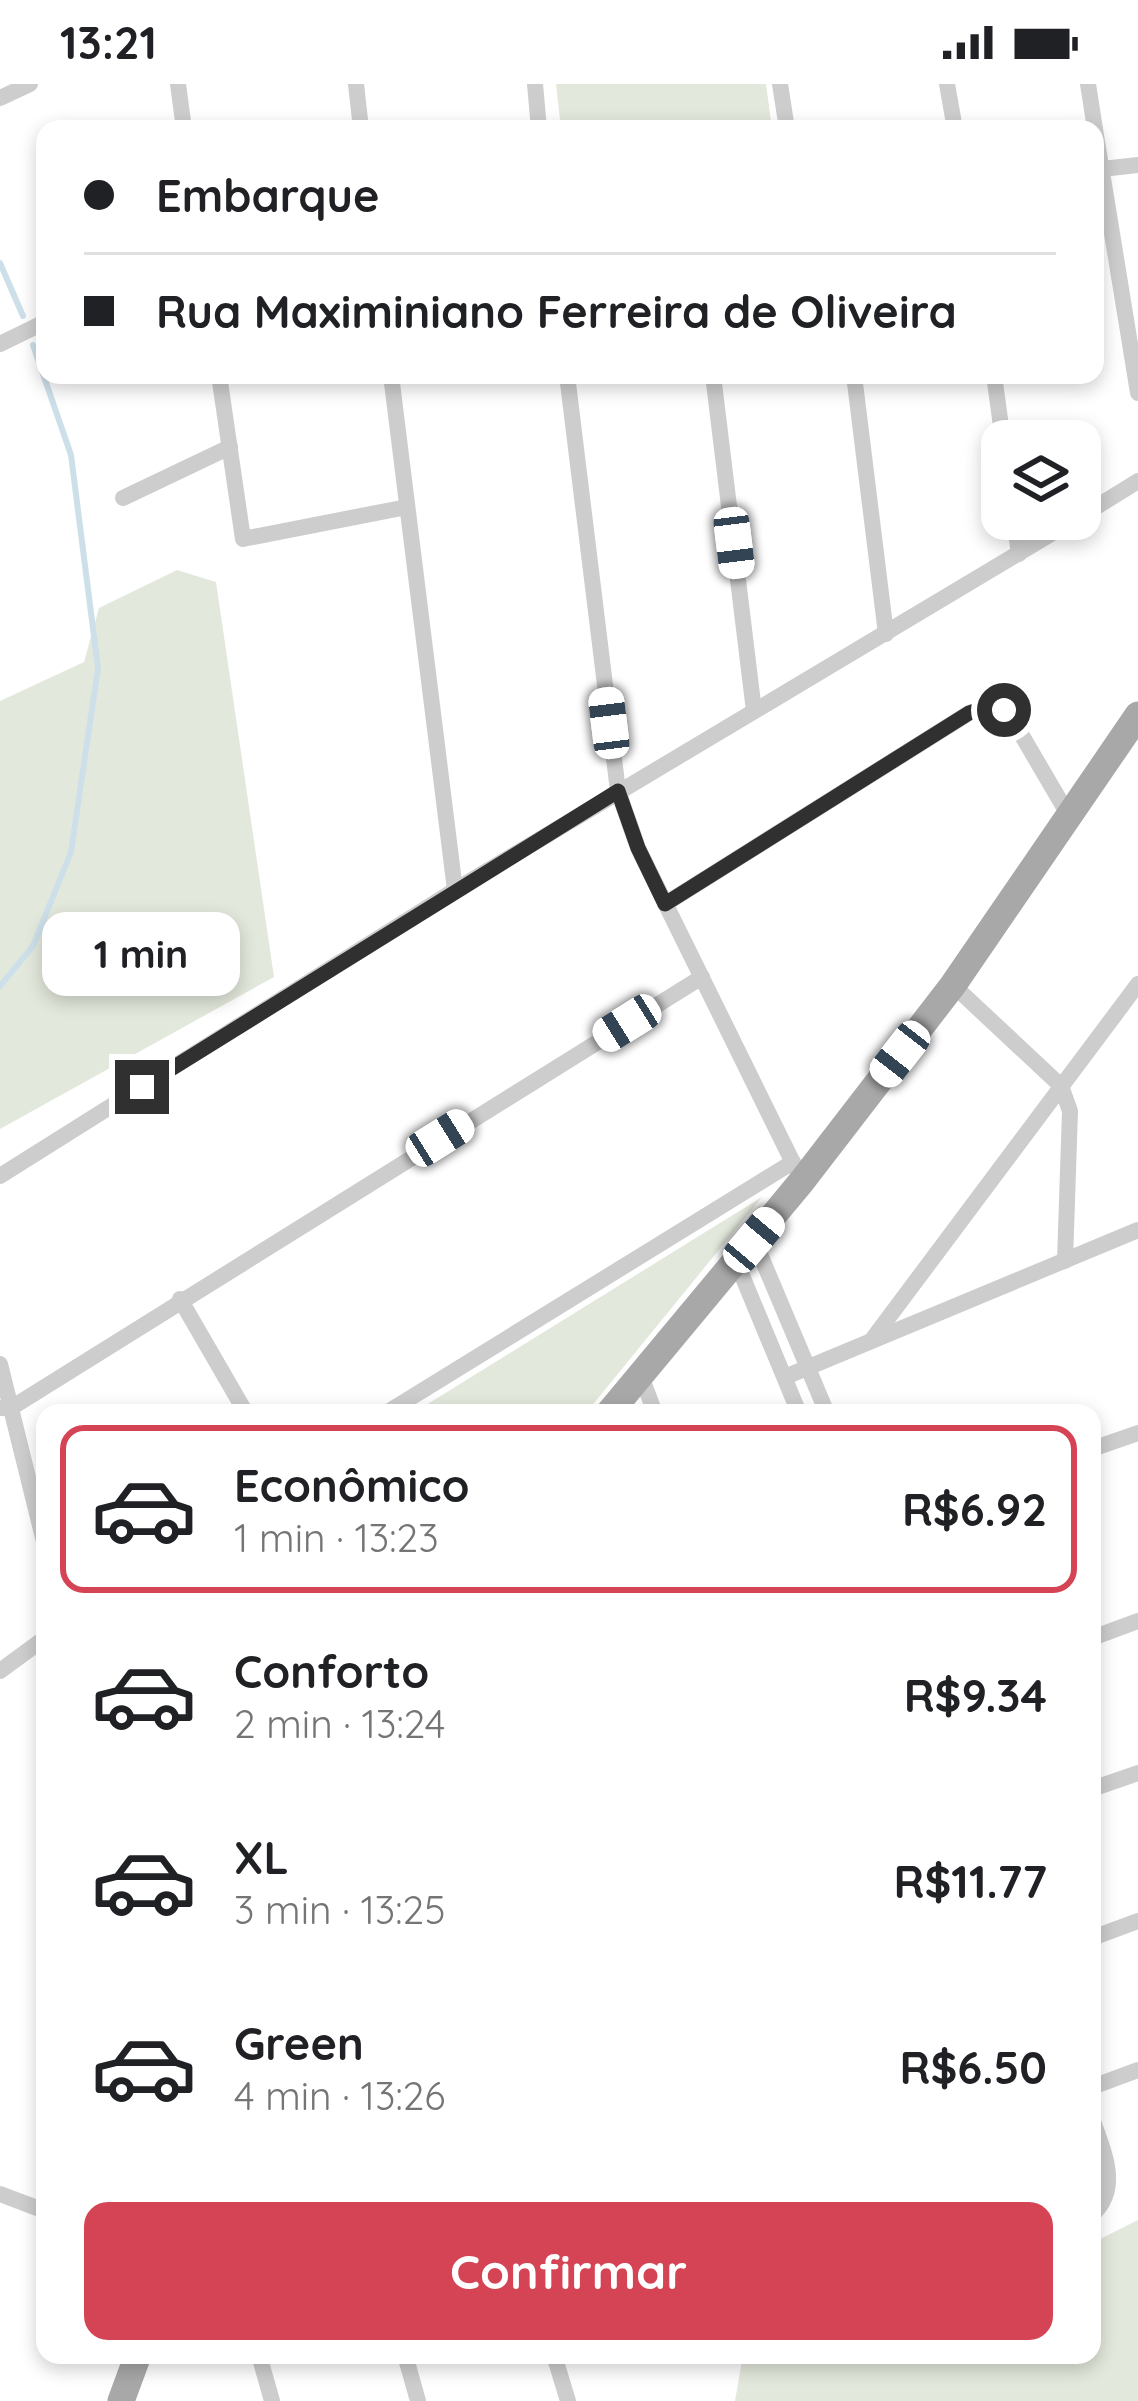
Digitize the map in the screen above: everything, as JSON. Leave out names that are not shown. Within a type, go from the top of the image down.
[{"type":"main road","points":[[617,1404],[745,1250],[797,1172],[953,986],[1138,715]]},
{"type":"main road","points":[[121,2401],[135,2364]]},
{"type":"street","points":[[0,98],[29,84]]},
{"type":"street","points":[[178,84],[183,120]]},
{"type":"street","points":[[356,84],[360,120]]},
{"type":"street","points":[[535,84],[538,120]]},
{"type":"street","points":[[780,84],[786,120]]},
{"type":"street","points":[[947,84],[954,120]]},
{"type":"street","points":[[1088,84],[1094,120]]},
{"type":"street","points":[[1104,169],[1138,165]]},
{"type":"street","points":[[1104,182],[1138,393]]},
{"type":"street","points":[[1104,251],[1114,249]]},
{"type":"street","points":[[0,344],[36,326]]},
{"type":"street","points":[[220,384],[243,539],[406,508]]},
{"type":"street","points":[[392,384],[455,890]]},
{"type":"street","points":[[401,1404],[797,1172],[638,848],[618,791],[568,384]]},
{"type":"street","points":[[714,384],[754,712]]},
{"type":"street","points":[[855,384],[886,634]]},
{"type":"street","points":[[995,384],[1000,420]]},
{"type":"street","points":[[123,498],[230,447]]},
{"type":"street","points":[[1101,504],[1138,481]]},
{"type":"street","points":[[1017,540],[1019,554]]},
{"type":"street","points":[[0,1176],[455,890],[1042,540]]},
{"type":"street","points":[[665,904],[969,713],[992,705],[1014,722],[1069,816]]},
{"type":"street","points":[[5,1408],[702,977]]},
{"type":"street","points":[[871,1342],[1138,984]]},
{"type":"street","points":[[953,986],[1061,1086],[1071,1132],[1065,1261]]},
{"type":"street","points":[[785,1377],[1138,1230]]},
{"type":"street","points":[[745,1250],[811,1367],[824,1404]]},
{"type":"street","points":[[745,1250],[796,1404]]},
{"type":"street","points":[[180,1299],[241,1404]]},
{"type":"street","points":[[0,1364],[5,1408],[36,1515]]},
{"type":"street","points":[[641,1376],[652,1404]]},
{"type":"street","points":[[1101,1446],[1138,1432]]},
{"type":"street","points":[[1101,1635],[1138,1621]]},
{"type":"street","points":[[0,1671],[36,1645]]},
{"type":"street","points":[[1101,1786],[1138,1773]]},
{"type":"street","points":[[1101,1935],[1138,1921]]},
{"type":"street","points":[[1101,2084],[1138,2071]]},
{"type":"street","points":[[1101,2150],[1110,2182],[1101,2206]]},
{"type":"street","points":[[0,2194],[36,2208]]},
{"type":"street","points":[[262,2364],[272,2401]]},
{"type":"street","points":[[408,2364],[418,2401]]},
{"type":"street","points":[[557,2364],[568,2401]]},
{"type":"shaded area","points":[[556,84],[766,84],[771,120],[560,120]]},
{"type":"shaded area","points":[[177,570],[216,582],[274,977],[0,1129],[0,701],[84,662],[99,608]]},
{"type":"shaded area","points":[[762,1197],[593,1404],[428,1404]]},
{"type":"shaded area","points":[[1138,2220],[1138,2401],[735,2401],[741,2364],[1101,2364],[1101,2238]]},
{"type":"waterway","points":[[0,263],[23,316]]},
{"type":"waterway","points":[[33,345],[36,354]]},
{"type":"waterway","points":[[0,986],[33,946],[71,852],[98,668],[71,455],[46,384]]},
{"type":"route","points":[[142,1087],[618,791],[665,904],[969,713],[992,705],[1004,710]]}]
